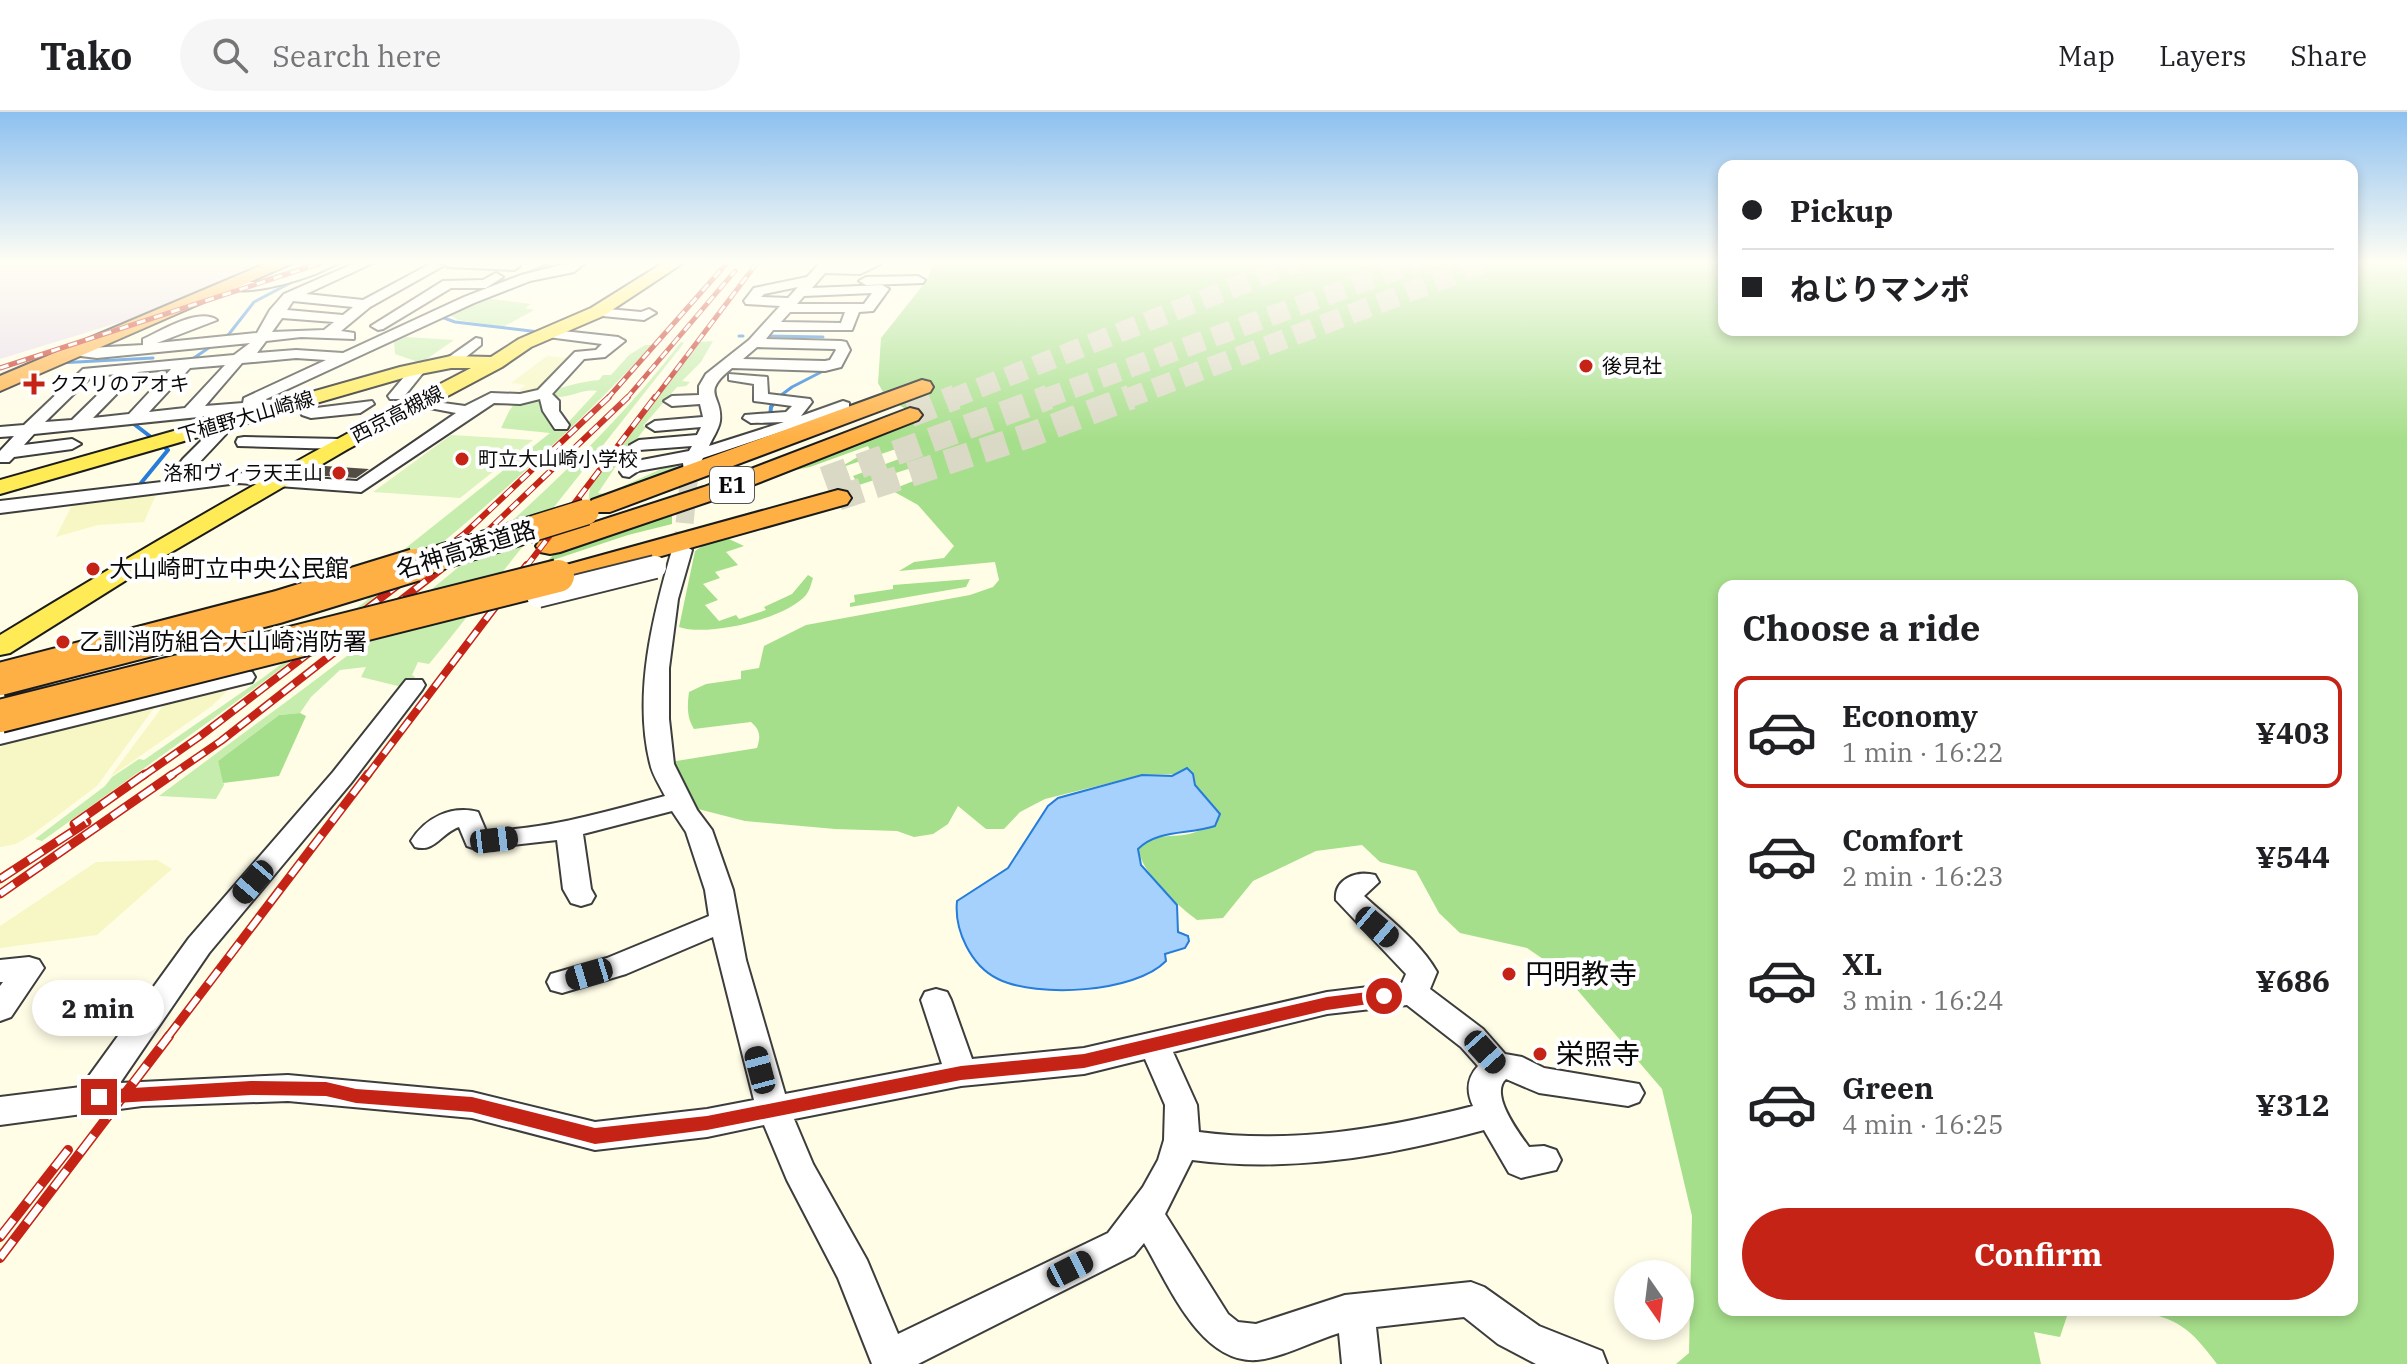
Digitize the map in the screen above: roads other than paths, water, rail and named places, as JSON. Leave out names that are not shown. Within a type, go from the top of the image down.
[{"type":"highway","points":[[0,384],[148,321]]},
{"type":"highway","name":"名神高速道路","points":[[0,679],[278,607],[586,512],[922,387]]},
{"type":"highway","name":"名神高速道路","points":[[0,707],[553,563],[713,492],[910,415]]},
{"type":"highway","name":"名神高速道路","points":[[0,716],[831,488]]},
{"type":"highway","name":"名神高速道路","points":[[0,691],[305,615],[553,563]]},
{"type":"main road","name":"西京高槻線","points":[[0,647],[276,480],[571,321]]},
{"type":"main road","name":"下植野大山崎線","points":[[0,487],[419,368],[451,362],[495,363]]},
{"type":"street","points":[[126,351],[197,321]]},
{"type":"street","points":[[191,345],[209,321]]},
{"type":"street","points":[[194,409],[251,349],[269,321]]},
{"type":"street","points":[[327,335],[343,321]]},
{"type":"street","points":[[368,337],[385,321]]},
{"type":"street","points":[[237,407],[422,321]]},
{"type":"street","points":[[738,335],[757,321]]},
{"type":"street","points":[[692,462],[712,421],[707,399],[711,377],[754,343],[774,321]]},
{"type":"street","points":[[770,326],[847,327],[849,321]]},
{"type":"street","points":[[72,444],[6,455],[88,372],[185,364],[251,349],[301,333],[349,336]]},
{"type":"street","points":[[0,507],[238,478],[361,487],[491,398],[520,399],[543,394],[580,355],[600,354],[616,341],[545,333]]},
{"type":"street","points":[[77,352],[126,351],[219,342],[251,349],[343,357]]},
{"type":"street","points":[[451,362],[476,342]]},
{"type":"street","points":[[727,363],[825,366],[836,364],[843,350],[841,345],[754,343]]},
{"type":"street","points":[[194,409],[313,355]]},
{"type":"street","points":[[134,418],[185,364]]},
{"type":"street","points":[[77,424],[134,368]]},
{"type":"street","points":[[396,396],[419,368]]},
{"type":"street","points":[[711,377],[758,378],[762,380],[760,398],[804,402],[791,417],[751,418]]},
{"type":"street","points":[[543,394],[551,401],[551,411],[561,425]]},
{"type":"street","points":[[752,438],[746,425],[771,398]]},
{"type":"street","points":[[672,401],[707,399]]},
{"type":"street","points":[[0,432],[194,409],[296,402],[307,403],[308,412],[311,413],[360,408],[366,404]]},
{"type":"street","points":[[420,402],[458,408]]},
{"type":"street","points":[[629,472],[632,467],[692,462],[843,406]]},
{"type":"street","points":[[655,426],[712,421]]},
{"type":"street","points":[[189,463],[218,434],[208,429]]},
{"type":"street","points":[[639,445],[703,440]]},
{"type":"street","points":[[244,442],[340,444]]},
{"type":"street","points":[[0,728],[655,567],[680,556],[668,599],[656,697],[662,764],[699,830],[719,890],[760,1070],[774,1111],[799,1170],[854,1272],[890,1361],[1121,1244],[1146,1215],[1182,1135],[1182,1108],[1153,1043]]},
{"type":"street","points":[[0,737],[244,677]]},
{"type":"street","points":[[95,1097],[141,1023],[206,938],[353,765],[414,685]]},
{"type":"street","points":[[424,841],[430,830],[457,818],[469,818],[476,840],[518,838],[681,800]]},
{"type":"street","points":[[569,828],[577,889],[581,896]]},
{"type":"street","points":[[1365,882],[1349,889],[1350,900],[1398,944],[1422,972],[1413,993]]},
{"type":"street","points":[[562,982],[616,966],[724,921]]},
{"type":"street","points":[[0,971],[29,968],[0,1009]]},
{"type":"street","points":[[0,1111],[142,1093],[251,1088],[326,1089],[356,1096],[472,1105],[595,1136],[707,1123],[961,1073],[1084,1061],[1327,1003],[1413,993],[1472,1038],[1498,1067]]},
{"type":"street","points":[[936,1000],[961,1073]]},
{"type":"street","points":[[1544,1160],[1521,1163],[1493,1114],[1483,1093],[1486,1077],[1498,1067],[1511,1066],[1539,1080],[1628,1093]]},
{"type":"street","points":[[1179,1144],[1236,1153],[1280,1153],[1366,1145],[1493,1114]]},
{"type":"street","points":[[1146,1215],[1215,1327],[1231,1339],[1256,1342],[1356,1312],[1471,1299],[1500,1325],[1528,1343],[1588,1364]]},
{"type":"street","points":[[1356,1312],[1361,1364]]},
{"type":"water","points":[[1187,768],[1193,774],[1195,785],[1220,814],[1215,826],[1164,835],[1138,849],[1141,865],[1177,905],[1178,932],[1188,936],[1189,941],[1185,948],[1165,954],[1166,961],[1132,980],[1085,989],[1036,989],[1015,985],[998,979],[980,965],[966,946],[958,924],[957,901],[1008,868],[1048,806],[1058,798],[1142,775],[1172,776]]},
{"type":"waterway","points":[[188,362],[229,334],[239,321]]},
{"type":"waterway","points":[[453,321],[539,332]]},
{"type":"waterway","points":[[767,336],[823,337]]},
{"type":"waterway","points":[[58,363],[153,358]]},
{"type":"waterway","points":[[777,398],[829,368]]},
{"type":"waterway","points":[[770,417],[771,407],[777,398]]},
{"type":"waterway","points":[[130,421],[168,450],[141,483]]},
{"type":"tunnel","points":[[951,399],[1148,321]]},
{"type":"tunnel","points":[[1044,399],[1256,321]]},
{"type":"tunnel","points":[[1126,399],[1331,321]]},
{"type":"tunnel","points":[[910,415],[956,397]]},
{"type":"tunnel","points":[[824,479],[1049,397]]},
{"type":"tunnel","points":[[838,498],[1030,435],[1131,397]]},
{"type":"tunnel","points":[[682,550],[690,467]]},
{"type":"railway","points":[[0,368],[142,321]]},
{"type":"railway","points":[[608,398],[675,321]]},
{"type":"railway","points":[[626,399],[692,321]]},
{"type":"railway","points":[[654,399],[713,321]]},
{"type":"railway","points":[[526,567],[655,397]]},
{"type":"railway","points":[[421,567],[464,534],[608,398]]},
{"type":"railway","points":[[444,567],[479,539],[626,399]]},
{"type":"railway","points":[[143,776],[199,737],[424,565]]},
{"type":"railway","points":[[170,776],[221,741],[446,565]]},
{"type":"railway","points":[[367,776],[527,565]]},
{"type":"railway","points":[[74,824],[145,774]]},
{"type":"railway","points":[[0,894],[173,774]]},
{"type":"railway","points":[[167,1038],[368,774]]},
{"type":"railway","points":[[0,879],[87,822]]},
{"type":"railway","points":[[0,1258],[169,1036]]},
{"type":"railway","points":[[0,1237],[68,1150]]},
{"type":"place","name":"後見社","points":[[1586,366]]},
{"type":"place","name":"クスリのアオキ","points":[[34,384]]},
{"type":"place","name":"町立大山崎小学校","points":[[462,459]]},
{"type":"place","name":"洛和ヴィラ天王山","points":[[339,473]]},
{"type":"place","name":"大山崎町立中央公民館","points":[[93,569]]},
{"type":"place","name":"乙訓消防組合大山崎消防署","points":[[63,642]]},
{"type":"place","name":"円明教寺","points":[[1509,974]]},
{"type":"place","name":"栄照寺","points":[[1540,1054]]}]
